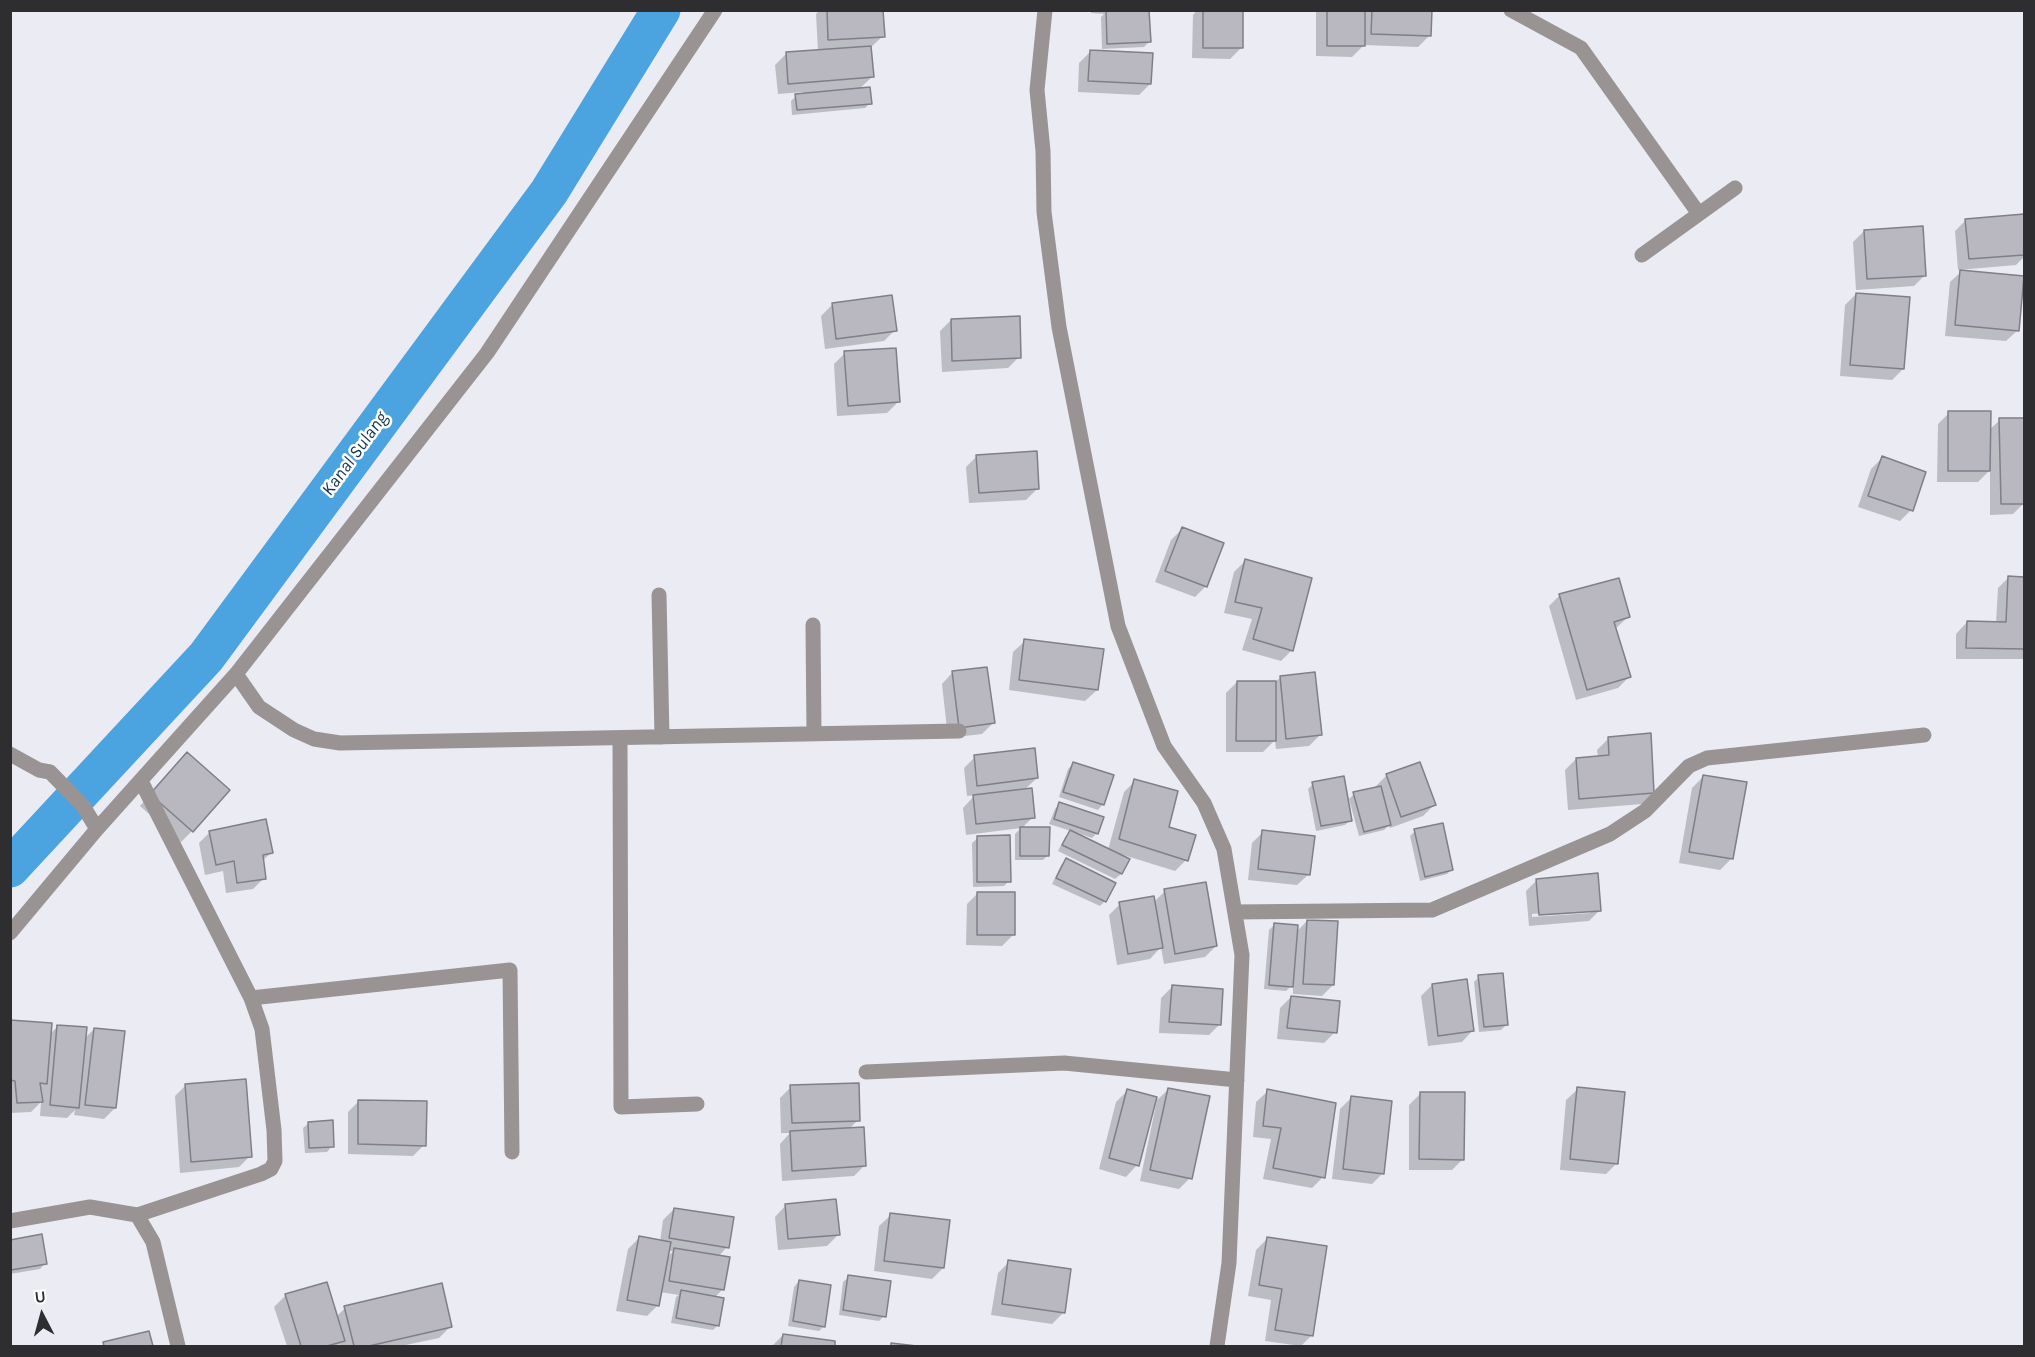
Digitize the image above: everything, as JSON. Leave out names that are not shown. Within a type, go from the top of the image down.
[{"type":"street","points":[[10,933],[97,829],[236,674],[487,353],[715,10]]},
{"type":"street","points":[[1045,10],[1037,90],[1043,151],[1044,212],[1059,327],[1118,626],[1164,746],[1204,803],[1224,849],[1242,955],[1229,1263],[1217,1347]]},
{"type":"street","points":[[1511,10],[1581,48],[1699,214]]},
{"type":"street","points":[[1642,255],[1735,188]]},
{"type":"street","points":[[659,595],[662,737]]},
{"type":"street","points":[[813,625],[814,734]]},
{"type":"street","points":[[236,674],[259,707],[294,730],[314,739],[340,743],[959,731]]},
{"type":"street","points":[[1235,912],[1432,910],[1610,834],[1645,811],[1689,766],[1707,758],[1924,735]]},
{"type":"street","points":[[620,738],[621,1107],[697,1104]]},
{"type":"street","points":[[10,754],[39,770],[50,772],[83,806],[97,829]]},
{"type":"street","points":[[10,1221],[90,1207],[136,1215],[271,1169],[275,1161],[262,1029],[252,998],[141,781]]},
{"type":"street","points":[[252,998],[510,970],[512,1152]]},
{"type":"street","points":[[866,1072],[1064,1063],[1237,1080]]},
{"type":"street","points":[[136,1215],[153,1242],[178,1347]]},
{"type":"building","points":[[827,10],[883,10],[885,37],[828,40]]},
{"type":"building","points":[[1106,10],[1149,10],[1151,42],[1107,44]]},
{"type":"building","points":[[1203,10],[1243,10],[1243,48],[1203,48]]},
{"type":"building","points":[[1327,10],[1365,10],[1365,46],[1327,46]]},
{"type":"building","points":[[1372,10],[1432,10],[1431,36],[1371,34]]},
{"type":"building","points":[[871,46],[874,77],[788,84],[786,52]]},
{"type":"building","points":[[1090,50],[1153,53],[1151,84],[1088,81]]},
{"type":"building","points":[[870,87],[872,104],[797,110],[795,94]]},
{"type":"building","points":[[2024,214],[2024,255],[1969,259],[1965,219]]},
{"type":"building","points":[[1923,226],[1926,276],[1867,279],[1864,230]]},
{"type":"building","points":[[1960,270],[2024,276],[2019,331],[1955,325]]},
{"type":"building","points":[[1856,293],[1910,297],[1904,369],[1850,365]]},
{"type":"building","points":[[892,295],[897,331],[836,339],[832,303]]},
{"type":"building","points":[[1020,316],[1021,358],[952,361],[951,319]]},
{"type":"building","points":[[896,348],[900,402],[848,406],[844,351]]},
{"type":"building","points":[[1948,411],[1991,411],[1990,471],[1948,471]]},
{"type":"building","points":[[1999,418],[2024,418],[2024,504],[2001,504]]},
{"type":"building","points":[[1037,451],[1039,489],[979,493],[976,455]]},
{"type":"building","points":[[1882,456],[1926,472],[1913,511],[1868,496]]},
{"type":"building","points":[[1182,527],[1224,543],[1207,587],[1165,571]]},
{"type":"building","points":[[1245,559],[1312,578],[1293,651],[1253,639],[1262,608],[1235,602]]},
{"type":"building","points":[[2008,576],[2024,577],[2024,649],[1966,648],[1967,621],[2006,622]]},
{"type":"building","points":[[1619,578],[1630,617],[1614,622],[1631,677],[1587,690],[1559,594]]},
{"type":"building","points":[[1024,639],[1104,649],[1098,690],[1019,680]]},
{"type":"building","points":[[987,667],[995,723],[959,728],[952,671]]},
{"type":"building","points":[[1315,672],[1322,735],[1286,739],[1280,676]]},
{"type":"building","points":[[1237,681],[1276,681],[1276,741],[1236,741]]},
{"type":"building","points":[[1651,733],[1654,793],[1579,799],[1576,758],[1609,755],[1608,737]]},
{"type":"building","points":[[1035,748],[1038,778],[977,786],[974,755]]},
{"type":"building","points":[[187,752],[230,790],[193,832],[150,794]]},
{"type":"building","points":[[1073,762],[1114,775],[1104,805],[1063,792]]},
{"type":"building","points":[[1420,762],[1436,805],[1401,817],[1386,774]]},
{"type":"building","points":[[1703,775],[1747,782],[1733,859],[1689,852]]},
{"type":"building","points":[[1344,776],[1352,821],[1321,826],[1312,782]]},
{"type":"building","points":[[1134,779],[1178,791],[1169,827],[1196,835],[1188,861],[1119,839]]},
{"type":"building","points":[[1381,786],[1391,825],[1364,832],[1353,792]]},
{"type":"building","points":[[1032,788],[1035,818],[976,824],[973,795]]},
{"type":"building","points":[[1059,802],[1104,817],[1098,834],[1054,819]]},
{"type":"building","points":[[266,819],[273,853],[263,855],[266,879],[237,883],[234,861],[216,865],[209,831]]},
{"type":"building","points":[[1443,823],[1453,870],[1425,877],[1414,829]]},
{"type":"building","points":[[1020,827],[1050,827],[1049,856],[1020,856]]},
{"type":"building","points":[[1070,830],[1130,859],[1122,874],[1062,845]]},
{"type":"building","points":[[1262,830],[1315,836],[1310,875],[1258,869]]},
{"type":"building","points":[[1010,835],[1011,882],[977,882],[977,836]]},
{"type":"building","points":[[1066,858],[1116,883],[1106,902],[1056,878]]},
{"type":"building","points":[[1598,873],[1601,911],[1539,915],[1536,879]]},
{"type":"building","points":[[1206,882],[1217,946],[1175,954],[1164,889]]},
{"type":"building","points":[[977,892],[1015,892],[1015,935],[977,935]]},
{"type":"building","points":[[1154,896],[1163,948],[1128,954],[1119,902]]},
{"type":"building","points":[[1307,920],[1338,921],[1334,985],[1303,984]]},
{"type":"building","points":[[1274,923],[1298,925],[1293,987],[1269,985]]},
{"type":"building","points":[[1503,973],[1508,1025],[1484,1027],[1478,975]]},
{"type":"building","points":[[1467,979],[1474,1031],[1438,1036],[1432,984]]},
{"type":"building","points":[[1172,985],[1223,989],[1221,1025],[1169,1022]]},
{"type":"building","points":[[1291,996],[1340,1001],[1337,1033],[1287,1028]]},
{"type":"building","points":[[10,1020],[52,1023],[47,1084],[40,1083],[43,1102],[17,1103],[15,1081],[10,1080]]},
{"type":"building","points":[[57,1025],[87,1027],[79,1108],[50,1105]]},
{"type":"building","points":[[94,1028],[125,1031],[116,1108],[85,1105]]},
{"type":"building","points":[[246,1079],[252,1157],[191,1162],[185,1084]]},
{"type":"building","points":[[859,1083],[860,1121],[792,1123],[790,1085]]},
{"type":"building","points":[[1577,1087],[1625,1092],[1618,1164],[1570,1159]]},
{"type":"building","points":[[1168,1088],[1210,1096],[1192,1179],[1150,1170]]},
{"type":"building","points":[[1127,1089],[1157,1097],[1139,1166],[1109,1158]]},
{"type":"building","points":[[1267,1089],[1336,1103],[1325,1178],[1273,1168],[1281,1128],[1263,1126]]},
{"type":"building","points":[[1420,1092],[1465,1092],[1464,1160],[1419,1159]]},
{"type":"building","points":[[1351,1096],[1392,1101],[1384,1174],[1343,1169]]},
{"type":"building","points":[[358,1100],[427,1101],[426,1146],[358,1144]]},
{"type":"building","points":[[333,1120],[334,1147],[309,1148],[308,1122]]},
{"type":"building","points":[[864,1127],[866,1166],[792,1171],[790,1131]]},
{"type":"building","points":[[836,1199],[840,1235],[788,1239],[785,1204]]},
{"type":"building","points":[[674,1208],[734,1217],[729,1248],[669,1238]]},
{"type":"building","points":[[890,1213],[950,1220],[944,1268],[884,1261]]},
{"type":"building","points":[[42,1234],[47,1264],[11,1270],[10,1240]]},
{"type":"building","points":[[639,1236],[671,1242],[659,1306],[627,1300]]},
{"type":"building","points":[[1267,1237],[1327,1246],[1313,1336],[1275,1330],[1282,1289],[1259,1285]]},
{"type":"building","points":[[674,1248],[730,1257],[724,1290],[669,1281]]},
{"type":"building","points":[[1008,1260],[1071,1269],[1065,1313],[1002,1304]]},
{"type":"building","points":[[848,1275],[891,1281],[886,1317],[843,1310]]},
{"type":"building","points":[[799,1280],[831,1285],[825,1327],[793,1321]]},
{"type":"building","points":[[327,1282],[345,1341],[327,1346],[301,1346],[285,1294]]},
{"type":"building","points":[[442,1283],[452,1327],[369,1346],[354,1346],[344,1306]]},
{"type":"building","points":[[681,1290],[724,1298],[719,1326],[676,1318]]},
{"type":"building","points":[[149,1331],[153,1346],[104,1346],[103,1342]]},
{"type":"building","points":[[783,1334],[835,1341],[835,1346],[781,1346]]},
{"type":"building","points":[[891,1343],[917,1346],[891,1346]]},
{"type":"waterway","name":"Kanal Sulang","points":[[10,868],[206,657],[549,192],[661,10]]}]
